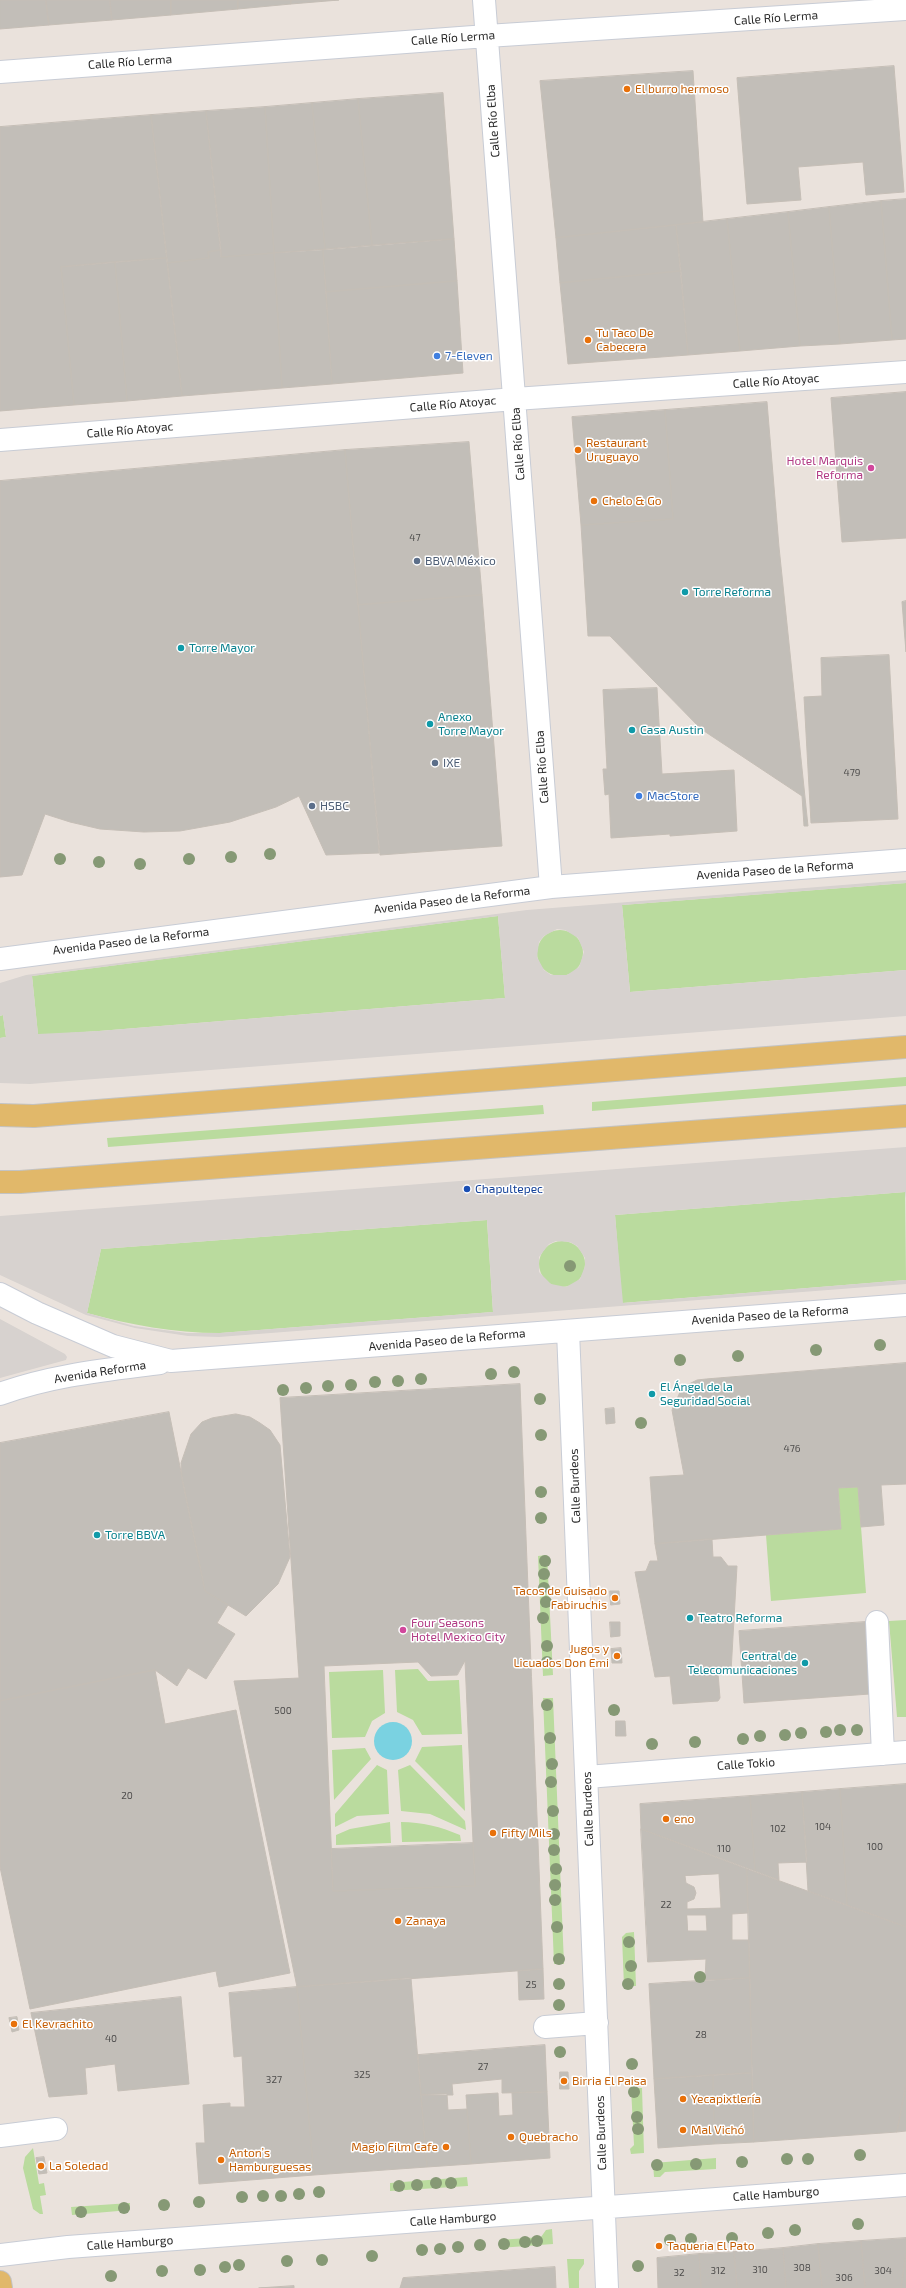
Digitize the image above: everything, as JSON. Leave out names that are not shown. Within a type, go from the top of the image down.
[{"type":"main road","points":[[0,1115],[34,1116],[906,1047]]},
{"type":"main road","points":[[0,1182],[20,1182],[906,1116]]},
{"type":"main road","points":[[0,2282],[1,2288]]},
{"type":"street","name":"Calle Río Elba","points":[[484,0],[551,888]]},
{"type":"street","name":"Calle Río Lerma","points":[[0,72],[899,7]]},
{"type":"street","name":"Calle Río Atoyac","points":[[0,440],[515,399],[906,372]]},
{"type":"street","name":"Avenida Paseo de la Reforma","points":[[0,959],[24,954],[551,888],[906,860]]},
{"type":"street","name":"Avenida Paseo de la Reforma","points":[[0,1294],[37,1313],[113,1346],[171,1361],[906,1305]]},
{"type":"street","name":"Calle Burdeos","points":[[568,1330],[607,2288]]},
{"type":"street","name":"Avenida Reforma","points":[[0,1394],[28,1384],[79,1373],[171,1361]]},
{"type":"street","points":[[877,1622],[883,1754]]},
{"type":"street","name":"Calle Tokio","points":[[587,1777],[906,1752]]},
{"type":"street","points":[[545,2027],[597,2023]]},
{"type":"street","points":[[0,2136],[56,2129]]},
{"type":"street","name":"Calle Hamburgo","points":[[0,2255],[68,2247],[906,2185]]},
{"type":"green space","points":[[906,883],[906,970],[630,992],[622,905]]},
{"type":"green space","points":[[498,916],[505,998],[38,1035],[32,976]]},
{"type":"green space","points":[[555,930],[565,930],[573,934],[579,940],[583,948],[583,958],[579,966],[573,972],[565,976],[555,976],[547,972],[541,966],[537,958],[537,948],[541,940],[547,934]]},
{"type":"green space","points":[[3,1015],[6,1037],[0,1038],[0,1016]]},
{"type":"green space","points":[[906,1077],[906,1086],[592,1111],[592,1102]]},
{"type":"green space","points":[[543,1105],[544,1114],[108,1147],[107,1138]]},
{"type":"green space","points":[[905,1192],[906,1280],[622,1303],[615,1215]]},
{"type":"green space","points":[[487,1220],[493,1312],[220,1333],[186,1332],[152,1328],[87,1313],[101,1249]]},
{"type":"green space","points":[[567,1241],[579,1247],[584,1255],[584,1273],[579,1281],[571,1286],[557,1287],[545,1281],[540,1273],[539,1259],[545,1247],[553,1242]]},
{"type":"green space","points":[[858,1487],[866,1593],[771,1601],[766,1535],[841,1529],[838,1488]]},
{"type":"green space","points":[[547,1555],[553,1675],[543,1676],[538,1556]]},
{"type":"green space","points":[[906,1620],[906,1717],[897,1717],[889,1621]]},
{"type":"green space","points":[[418,1669],[428,1681],[459,1680],[462,1734],[422,1735],[413,1720],[397,1712],[395,1670]]},
{"type":"green space","points":[[383,1670],[385,1713],[372,1721],[365,1737],[332,1738],[329,1672]]},
{"type":"green space","points":[[543,1698],[553,1698],[564,1964],[554,1964]]},
{"type":"green space","points":[[462,1745],[465,1811],[415,1761],[422,1747]]},
{"type":"green space","points":[[365,1748],[371,1759],[334,1800],[332,1750]]},
{"type":"green space","points":[[377,1765],[387,1770],[389,1814],[357,1816],[335,1827],[335,1814]]},
{"type":"green space","points":[[410,1765],[465,1821],[466,1830],[430,1814],[401,1811],[398,1770]]},
{"type":"green space","points":[[390,1822],[391,1843],[336,1845],[336,1835],[350,1829]]},
{"type":"green space","points":[[401,1822],[424,1824],[446,1830],[460,1835],[461,1841],[402,1842]]},
{"type":"green space","points":[[634,1932],[636,1986],[624,1986],[622,1937],[626,1933]]},
{"type":"green space","points":[[631,2088],[642,2088],[644,2153],[631,2154],[630,2149],[634,2145]]},
{"type":"green space","points":[[33,2148],[39,2184],[44,2183],[46,2195],[40,2196],[43,2214],[40,2214],[33,2209],[23,2168],[25,2157]]},
{"type":"green space","points":[[716,2158],[716,2169],[665,2172],[660,2177],[654,2177],[653,2163]]},
{"type":"green space","points":[[467,2177],[468,2186],[390,2191],[390,2183]]},
{"type":"green space","points":[[130,2203],[130,2210],[72,2215],[71,2207]]},
{"type":"green space","points":[[552,2229],[553,2244],[499,2248],[499,2240],[541,2237],[546,2230]]},
{"type":"green space","points":[[567,2259],[584,2259],[584,2264],[579,2271],[579,2288],[569,2288]]},
{"type":"shaded area","points":[[906,880],[906,883],[622,905],[630,992],[906,970],[906,1016],[30,1084],[0,1083],[0,1038],[6,1037],[3,1015],[0,1016],[0,983],[26,975],[527,910]],"holes":[[[498,916],[505,998],[99,1031],[38,1034],[32,976]],[[557,929],[565,930],[578,938],[584,952],[579,967],[567,975],[551,975],[544,970],[537,957],[539,942],[544,936]]]},
{"type":"shaded area","points":[[906,1147],[906,1199],[905,1192],[615,1215],[623,1303],[906,1280],[906,1284],[219,1337],[188,1336],[135,1328],[86,1315],[0,1275],[0,1216]],"holes":[[[487,1220],[493,1312],[220,1333],[187,1333],[134,1326],[87,1313],[101,1249]],[[556,1241],[570,1242],[577,1246],[585,1258],[585,1266],[580,1279],[566,1287],[551,1284],[539,1272],[539,1257],[549,1244]]]},
{"type":"shaded area","points":[[0,1319],[65,1354],[67,1357],[66,1360],[0,1378]]},
{"type":"water","points":[[389,1722],[397,1722],[407,1727],[411,1734],[411,1748],[407,1755],[397,1760],[389,1760],[379,1755],[377,1752],[374,1745],[374,1737],[379,1727],[382,1725]]},
{"type":"building","points":[[0,0],[46,0],[49,25],[0,29]]},
{"type":"building","points":[[46,0],[110,0],[112,20],[49,25]]},
{"type":"building","points":[[110,0],[171,0],[171,15],[112,20]]},
{"type":"building","points":[[171,0],[238,0],[238,9],[171,15]]},
{"type":"building","points":[[238,0],[291,0],[291,4],[238,9]]},
{"type":"building","points":[[291,0],[339,0],[291,4]]},
{"type":"building","points":[[894,66],[904,192],[866,195],[863,162],[798,167],[801,200],[747,204],[737,78]]},
{"type":"building","points":[[693,71],[703,222],[556,238],[540,81]]},
{"type":"building","points":[[443,93],[454,239],[372,245],[358,99]]},
{"type":"building","points":[[358,99],[372,245],[325,249],[312,103]]},
{"type":"building","points":[[312,103],[325,249],[274,253],[265,107]]},
{"type":"building","points":[[265,107],[274,253],[221,257],[206,111]]},
{"type":"building","points":[[206,111],[221,250],[208,252],[209,258],[167,263],[151,115]]},
{"type":"building","points":[[151,115],[167,258],[61,267],[74,405],[0,411],[0,127]]},
{"type":"building","points":[[906,199],[906,339],[892,340],[881,201]]},
{"type":"building","points":[[881,201],[892,340],[840,344],[829,207]]},
{"type":"building","points":[[829,207],[840,344],[800,346],[788,212]]},
{"type":"building","points":[[788,212],[800,346],[740,351],[727,219]]},
{"type":"building","points":[[727,219],[740,351],[688,355],[676,225]]},
{"type":"building","points":[[676,225],[681,271],[560,283],[556,238]]},
{"type":"building","points":[[454,239],[457,281],[326,292],[323,250]]},
{"type":"building","points":[[221,250],[221,257],[274,253],[282,388],[182,396],[167,263],[209,258],[208,252]]},
{"type":"building","points":[[323,250],[332,384],[282,388],[274,253]]},
{"type":"building","points":[[167,258],[182,396],[127,401],[115,262]]},
{"type":"building","points":[[115,262],[127,401],[74,405],[61,267]]},
{"type":"building","points":[[681,271],[688,355],[568,364],[560,283]]},
{"type":"building","points":[[457,281],[463,373],[332,384],[326,292]]},
{"type":"building","name":"Hotel Marquis Reforma","points":[[906,392],[906,538],[842,542],[831,398]]},
{"type":"building","name":"Torre Reforma","points":[[767,402],[779,547],[808,826],[804,826],[802,796],[701,729],[610,636],[588,636],[581,525],[673,519],[665,410]]},
{"type":"building","points":[[665,410],[673,519],[581,525],[572,417]]},
{"type":"building","points":[[469,442],[482,595],[358,605],[345,450]]},
{"type":"building","name":"Torre Mayor","points":[[345,450],[379,853],[326,855],[299,796],[276,807],[230,822],[180,831],[144,832],[100,829],[45,814],[22,875],[0,877],[0,481]]},
{"type":"building","name":"Anexo Torre Mayor","points":[[482,595],[502,846],[380,855],[358,605]]},
{"type":"building","points":[[906,601],[906,652],[902,602]]},
{"type":"building","points":[[889,655],[898,819],[811,823],[804,697],[822,696],[821,658]]},
{"type":"building","name":"Casa Austin","points":[[657,688],[662,774],[734,770],[737,831],[670,836],[670,834],[611,838],[609,794],[605,795],[603,769],[607,769],[603,690]]},
{"type":"building","points":[[906,1363],[906,1484],[881,1485],[884,1525],[861,1527],[858,1487],[838,1488],[841,1529],[655,1544],[650,1477],[684,1475],[672,1410],[680,1392],[689,1384],[697,1380],[706,1379]]},
{"type":"building","points":[[520,1384],[543,1969],[297,1987],[234,1681],[299,1678],[280,1398]],"holes":[[[465,1661],[475,1886],[333,1891],[324,1666],[418,1662],[431,1676],[457,1675]]]},
{"type":"building","points":[[614,1408],[615,1423],[606,1424],[605,1409]]},
{"type":"building","name":"Torre BBVA","points":[[169,1412],[205,1591],[228,1605],[217,1623],[235,1634],[206,1679],[188,1668],[177,1686],[155,1670],[0,1701],[0,1443]]},
{"type":"building","points":[[236,1414],[250,1417],[270,1430],[280,1445],[290,1557],[278,1584],[246,1616],[205,1591],[182,1479],[181,1463],[191,1434],[202,1422],[212,1418]]},
{"type":"building","points":[[712,1539],[713,1557],[721,1557],[728,1566],[737,1566],[731,1672],[718,1673],[720,1698],[718,1701],[673,1704],[670,1676],[655,1677],[635,1572],[646,1571],[650,1561],[658,1561],[655,1544]]},
{"type":"building","name":"Tacos de Guisado Fabiruchis","points":[[610,1591],[619,1591],[620,1604],[611,1605]]},
{"type":"building","points":[[610,1622],[620,1622],[620,1636],[611,1637]]},
{"type":"building","name":"Central de Telecomunicaciones","points":[[865,1622],[870,1694],[744,1703],[739,1631]]},
{"type":"building","name":"Jugos y Licuados Don Emi","points":[[621,1648],[622,1663],[612,1663],[611,1649]]},
{"type":"building","points":[[155,1670],[165,1724],[236,1710],[290,1973],[219,1987],[216,1971],[30,2009],[0,1867],[0,1701]]},
{"type":"building","points":[[616,1721],[625,1721],[626,1736],[616,1736]]},
{"type":"building","points":[[906,1784],[906,1927],[847,1905],[840,1789]]},
{"type":"building","points":[[840,1789],[847,1905],[808,1891],[802,1792]]},
{"type":"building","points":[[802,1792],[807,1862],[778,1863],[779,1880],[755,1871],[750,1796]]},
{"type":"building","points":[[750,1796],[755,1871],[641,1829],[640,1804]]},
{"type":"building","points":[[641,1829],[747,1869],[748,1913],[732,1914],[732,1940],[749,1940],[750,1978],[705,1980],[706,1959],[648,1962]],"holes":[[[719,1874],[721,1908],[687,1909],[687,1902],[694,1899],[696,1893],[694,1887],[686,1883],[685,1876]],[[687,1915],[706,1915],[707,1931],[688,1931]]]},
{"type":"building","points":[[473,1843],[475,1886],[333,1891],[331,1849]]},
{"type":"building","points":[[747,1869],[906,1927],[906,2085],[897,2132],[754,2142]]},
{"type":"building","points":[[543,1969],[544,1999],[519,2000],[518,1971]]},
{"type":"building","points":[[411,1978],[427,2167],[314,2175],[297,1987]]},
{"type":"building","points":[[750,1978],[752,2073],[654,2079],[649,1984]]},
{"type":"building","points":[[297,1987],[314,2175],[199,2184],[196,2143],[205,2143],[203,2105],[230,2103],[230,2107],[245,2107],[242,2056],[234,2057],[229,1993]]},
{"type":"building","points":[[181,1997],[189,2084],[118,2091],[115,2064],[85,2068],[87,2094],[49,2097],[31,2013]]},
{"type":"building","name":"El Kevrachito","points":[[17,2017],[19,2030],[12,2032],[9,2018]]},
{"type":"building","points":[[545,2045],[547,2092],[502,2093],[502,2079],[452,2084],[453,2095],[421,2095],[418,2055]]},
{"type":"building","name":"Birria El Paisa","points":[[560,2072],[568,2072],[569,2089],[560,2089]]},
{"type":"building","points":[[752,2073],[754,2142],[714,2144],[713,2075]]},
{"type":"building","points":[[713,2075],[714,2144],[658,2148],[654,2079]]},
{"type":"building","points":[[906,2085],[906,2131],[897,2132]]},
{"type":"building","points":[[547,2092],[550,2158],[471,2164],[466,2095],[498,2093],[499,2116],[513,2115],[512,2093]]},
{"type":"building","points":[[447,2094],[448,2110],[467,2109],[471,2164],[427,2167],[421,2095]]},
{"type":"building","name":"La Soledad","points":[[44,2157],[47,2173],[39,2174],[36,2158]]},
{"type":"building","points":[[906,2238],[906,2254],[901,2288],[865,2288],[861,2241]]},
{"type":"building","points":[[861,2241],[865,2288],[822,2288],[818,2244]]},
{"type":"building","points":[[818,2244],[822,2288],[786,2288],[783,2248]]},
{"type":"building","points":[[783,2248],[786,2288],[737,2288],[734,2252]]},
{"type":"building","points":[[734,2252],[737,2288],[701,2288],[699,2254]]},
{"type":"building","points":[[699,2254],[701,2288],[658,2288],[657,2258]]},
{"type":"building","points":[[906,2254],[906,2288],[901,2288]]},
{"type":"building","points":[[555,2267],[556,2288],[400,2288],[403,2278]]},
{"type":"building","points":[[294,2286],[294,2288],[259,2288]]},
{"type":"place","name":"El burro hermoso","points":[[627,89]]},
{"type":"place","name":"Tu Taco De Cabecera","points":[[588,340]]},
{"type":"place","name":"7-Eleven","points":[[437,356]]},
{"type":"place","name":"Restaurant Uruguayo","points":[[578,450]]},
{"type":"place","name":"Hotel Marquis Reforma","points":[[871,468]]},
{"type":"place","name":"Chelo & Go","points":[[594,501]]},
{"type":"place","name":"BBVA México","points":[[417,561]]},
{"type":"place","name":"Torre Reforma","points":[[685,592]]},
{"type":"place","name":"Torre Mayor","points":[[181,648]]},
{"type":"place","name":"Anexo Torre Mayor","points":[[430,724]]},
{"type":"place","name":"Casa Austin","points":[[632,730]]},
{"type":"place","name":"IXE","points":[[435,763]]},
{"type":"place","name":"MacStore","points":[[639,796]]},
{"type":"place","name":"HSBC","points":[[312,806]]},
{"type":"place","name":"Chapultepec","points":[[467,1189]]},
{"type":"place","name":"El Ángel de la Seguridad Social","points":[[652,1394]]},
{"type":"place","name":"Torre BBVA","points":[[97,1535]]},
{"type":"place","name":"Tacos de Guisado Fabiruchis","points":[[615,1598]]},
{"type":"place","name":"Teatro Reforma","points":[[690,1618]]},
{"type":"place","name":"Four Seasons Hotel Mexico City","points":[[403,1630]]},
{"type":"place","name":"Jugos y Licuados Don Emi","points":[[617,1656]]},
{"type":"place","name":"Central de Telecomunicaciones","points":[[805,1663]]},
{"type":"place","name":"eno","points":[[666,1819]]},
{"type":"place","name":"Fifty Mils","points":[[493,1833]]},
{"type":"place","name":"Zanaya","points":[[398,1921]]},
{"type":"place","name":"El Kevrachito","points":[[14,2024]]},
{"type":"place","name":"Birria El Paisa","points":[[564,2081]]},
{"type":"place","name":"Yecapixtlería","points":[[683,2099]]},
{"type":"place","name":"Mal Vichó","points":[[683,2130]]},
{"type":"place","name":"Quebracho","points":[[511,2137]]},
{"type":"place","name":"Magio Film Cafe","points":[[446,2147]]},
{"type":"place","name":"Anton’s Hamburguesas","points":[[221,2160]]},
{"type":"place","name":"La Soledad","points":[[41,2166]]},
{"type":"place","name":"Taqueria El Pato","points":[[659,2246]]}]
